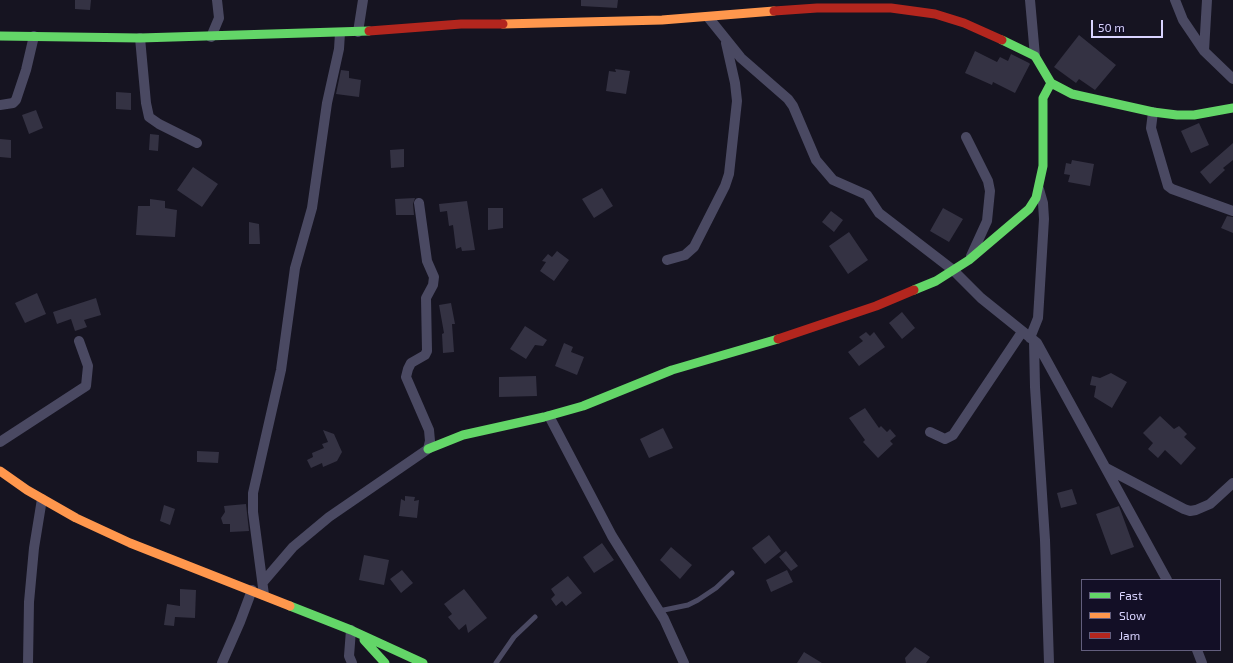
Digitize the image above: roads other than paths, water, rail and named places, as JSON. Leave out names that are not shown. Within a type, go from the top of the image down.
[{"type":"street","points":[[211,37],[219,18],[217,0]]},
{"type":"street","points":[[358,32],[362,0]]},
{"type":"street","points":[[1030,0],[1035,56],[1051,83],[1072,94],[1153,112],[1194,115],[1233,108]]},
{"type":"street","points":[[1175,0],[1183,20],[1204,51],[1233,79]]},
{"type":"street","points":[[1204,51],[1207,0]]},
{"type":"street","points":[[0,36],[140,38],[340,33],[461,24],[554,24],[708,17],[817,8],[891,8],[935,14],[964,22],[1035,56]]},
{"type":"street","points":[[708,17],[740,58],[788,99],[800,122],[811,151],[833,180],[867,195],[879,213],[952,270],[981,298],[1029,337],[1106,468],[1166,579]]},
{"type":"street","points":[[264,595],[253,512],[253,493],[279,378],[295,268],[312,208],[327,103],[340,33]]},
{"type":"street","points":[[0,105],[13,103],[16,100],[26,70],[34,36]]},
{"type":"street","points":[[140,38],[146,103],[149,117],[159,124],[197,143]]},
{"type":"street","points":[[667,260],[685,255],[694,247],[725,186],[729,174],[737,101],[735,83],[725,39]]},
{"type":"street","points":[[263,582],[293,548],[329,517],[428,449],[463,435],[549,416],[583,406],[702,360],[778,339],[876,306],[936,281],[969,260],[1007,229],[1029,209],[1036,198],[1043,166],[1043,98],[1051,83]]},
{"type":"street","points":[[1153,112],[1151,128],[1168,186],[1172,189],[1233,211]]},
{"type":"street","points":[[966,137],[988,181],[990,192],[987,221],[969,260]]},
{"type":"street","points":[[930,432],[945,439],[953,435],[1029,337],[1038,318],[1044,219],[1043,203],[1039,189]]},
{"type":"street","points":[[419,203],[427,261],[434,277],[433,285],[426,298],[427,351],[425,355],[411,364],[406,377],[429,430],[430,441],[428,449]]},
{"type":"street","points":[[1029,337],[1035,387],[1045,547],[1049,663]]},
{"type":"street","points":[[0,442],[86,386],[88,366],[79,341]]},
{"type":"street","points":[[549,416],[612,536],[659,611],[684,663]]},
{"type":"street","points":[[1106,468],[1184,509],[1190,510],[1196,510],[1210,504],[1233,483]]},
{"type":"street","points":[[0,471],[26,490],[76,518],[130,543],[351,630],[423,663]]},
{"type":"street","points":[[28,663],[29,602],[34,548],[42,499]]},
{"type":"street","points":[[222,663],[252,590]]},
{"type":"street","points":[[351,630],[349,656],[352,663]]},
{"type":"street","points":[[351,630],[368,643],[385,663]]},
{"type":"street","points":[[388,647],[397,663]]},
{"type":"street","points":[[1197,651],[1202,663]]},
{"type":"lane","points":[[659,611],[683,606],[698,600],[712,591],[732,573]]},
{"type":"lane","points":[[496,663],[514,637],[535,617]]}]
